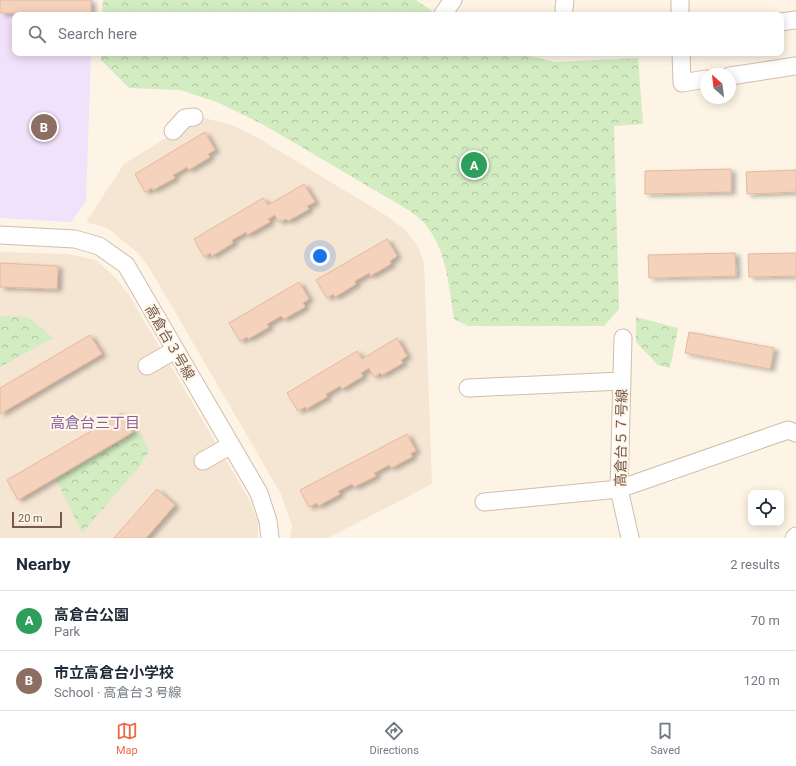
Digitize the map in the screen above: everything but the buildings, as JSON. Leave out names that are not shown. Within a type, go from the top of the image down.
[{"type":"street","points":[[444,12],[453,0]]},
{"type":"street","points":[[680,0],[680,12]]},
{"type":"street","points":[[784,22],[796,20]]},
{"type":"street","points":[[681,56],[682,83],[700,80]]},
{"type":"street","points":[[736,75],[796,66]]},
{"type":"street","points":[[173,131],[186,118],[194,117]]},
{"type":"street","name":"高倉台３号線","points":[[0,235],[75,239],[99,246],[126,265],[259,493],[268,521],[270,538]]},
{"type":"street","name":"高倉台５７号線","points":[[623,338],[619,489],[630,538]]},
{"type":"street","points":[[147,366],[175,350]]},
{"type":"street","points":[[468,388],[622,381]]},
{"type":"street","points":[[484,502],[619,489],[788,430],[796,433]]},
{"type":"street","points":[[203,462],[231,445]]},
{"type":"shaded area","points":[[0,0],[93,0],[92,12],[12,12],[12,56],[91,56],[86,201],[71,222],[0,218]]},
{"type":"shaded area","points":[[204,118],[232,125],[253,135],[390,218],[406,231],[417,245],[424,262],[432,484],[328,538],[290,538],[292,526],[281,494],[150,269],[138,253],[107,228],[86,222],[124,164],[176,132],[188,122]]},
{"type":"shaded area","points":[[0,252],[68,254],[96,260],[114,276],[129,295],[250,501],[258,523],[258,538],[0,538]]},
{"type":"green space","points":[[103,0],[416,0],[434,12],[102,12]]},
{"type":"green space","points":[[101,56],[530,56],[555,62],[638,58],[643,124],[614,126],[619,309],[604,326],[468,326],[454,319],[449,283],[439,248],[426,225],[410,211],[264,125],[217,102],[180,90],[129,88],[101,60]]},
{"type":"green space","points":[[0,316],[28,317],[53,338],[0,367]]},
{"type":"green space","points":[[636,317],[678,328],[670,368],[658,365],[636,342]]},
{"type":"green space","points":[[139,430],[149,451],[139,467],[82,533],[56,479]]},
{"type":"place","name":"市立高倉台小学校","points":[[44,127]]},
{"type":"place","name":"高倉台公園","points":[[474,165]]},
{"type":"district","name":"高倉台三丁目","points":[[95,423]]}]
